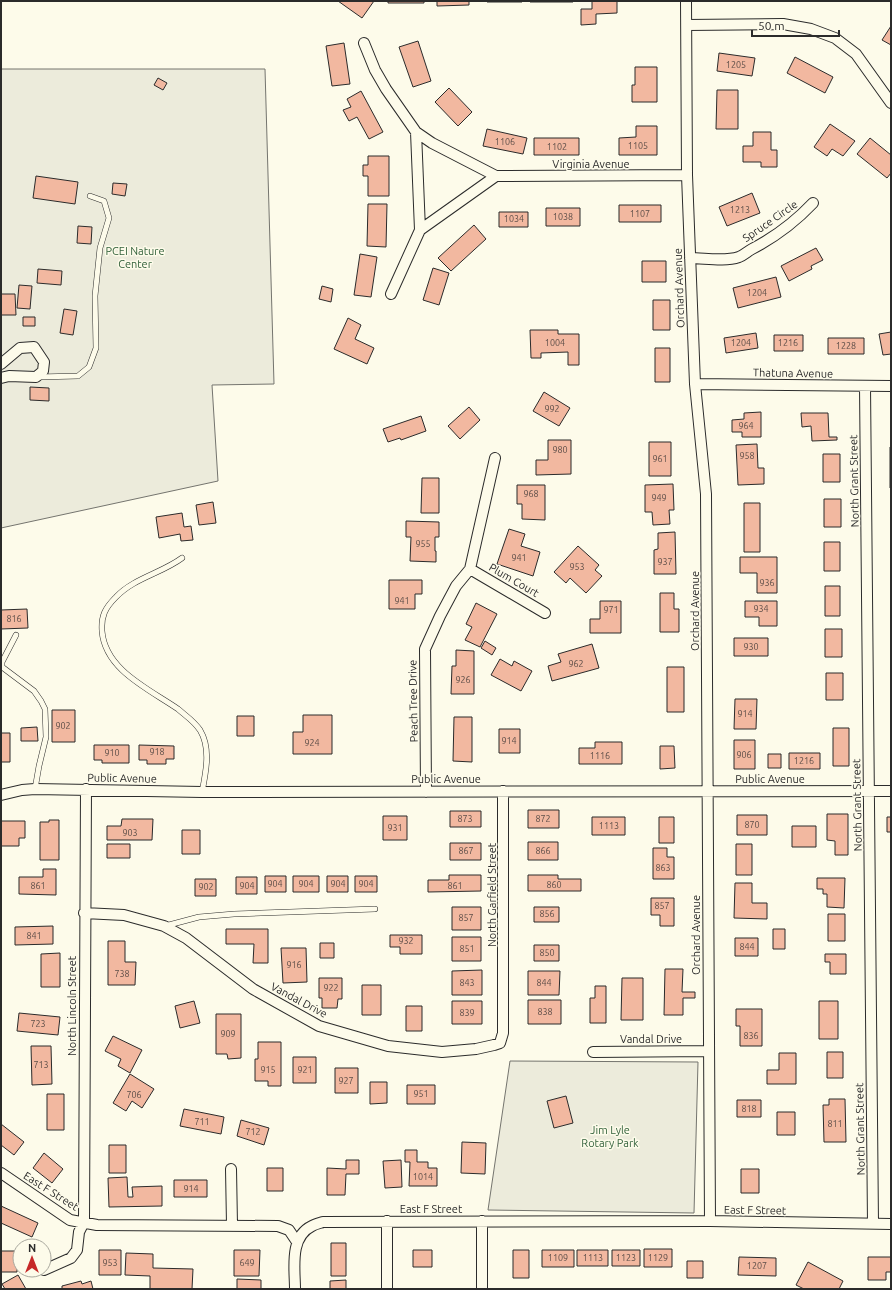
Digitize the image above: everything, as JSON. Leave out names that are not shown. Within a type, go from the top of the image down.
[{"type":"street","name":"Orchard Avenue","points":[[686,1],[688,175],[695,384],[706,494],[710,1221]]},
{"type":"street","points":[[686,25],[783,24],[811,29],[835,38],[856,54],[891,103]]},
{"type":"street","points":[[364,43],[375,70],[386,89],[416,132],[432,143],[496,176],[420,230]]},
{"type":"street","points":[[391,294],[420,230],[416,132]]},
{"type":"street","name":"Virginia Avenue","points":[[496,176],[688,175]]},
{"type":"street","name":"Spruce Circle","points":[[690,258],[724,259],[739,257],[783,229],[802,215],[813,203]]},
{"type":"street","points":[[1,364],[20,348],[34,347],[44,362],[43,371],[36,377],[9,376],[1,378]]},
{"type":"street","name":"Thatuna Avenue","points":[[695,384],[891,386]]},
{"type":"street","name":"North Grant Street","points":[[865,386],[873,1224]]},
{"type":"street","name":"Peach Tree Drive","points":[[426,792],[425,649],[456,586],[470,569],[495,458]]},
{"type":"street","name":"Plum Court","points":[[470,569],[545,612]]},
{"type":"street","name":"Public Avenue","points":[[1,795],[22,790],[35,789],[202,792],[891,791]]},
{"type":"street","name":"North Lincoln Street","points":[[52,1266],[71,1258],[77,1250],[79,1232],[84,1222],[84,913],[86,789]]},
{"type":"street","name":"North Garfield Street","points":[[503,791],[504,998]]},
{"type":"street","name":"Vandal Drive","points":[[84,913],[124,915],[164,926],[186,938],[253,989],[319,1026],[388,1046],[442,1052],[500,1043],[503,1033],[504,998]]},
{"type":"street","name":"Vandal Drive","points":[[593,1052],[709,1051]]},
{"type":"street","points":[[231,1170],[232,1225]]},
{"type":"street","name":"East F Street","points":[[1,1173],[70,1220],[97,1225],[278,1226],[289,1230],[297,1242],[310,1226],[323,1222],[710,1221],[891,1224]]},
{"type":"street","points":[[387,1221],[387,1289]]},
{"type":"street","points":[[482,1222],[482,1289]]},
{"type":"street","points":[[295,1289],[295,1250],[297,1242]]},
{"type":"lane","points":[[36,377],[78,376],[89,367],[96,348],[95,296],[100,248],[109,218],[104,201],[90,196]]},
{"type":"lane","points":[[182,558],[129,586],[117,596],[102,615],[103,642],[113,660],[135,681],[194,721],[201,731],[205,741],[207,768],[202,792]]},
{"type":"lane","points":[[16,635],[2,662],[2,667],[34,691],[45,709],[46,737],[35,789]]},
{"type":"lane","points":[[164,926],[199,917],[234,914],[375,910]]},
{"type":"green space","name":"PCEI Nature Center","points":[[1,69],[265,69],[274,384],[212,385],[218,481],[1,528]]},
{"type":"green space","name":"Jim Lyle Rotary Park","points":[[510,1061],[698,1062],[694,1213],[488,1210]]},
{"type":"building","points":[[338,1],[374,1],[362,18]]},
{"type":"building","points":[[388,1],[424,1],[424,3],[388,3]]},
{"type":"building","points":[[437,1],[469,1],[469,5],[437,6]]},
{"type":"building","points":[[522,1],[522,2],[487,2]]},
{"type":"building","points":[[573,1],[573,2],[530,2]]},
{"type":"building","points":[[592,1],[617,1],[617,13],[596,14],[596,24],[581,25],[581,9],[592,9]]},
{"type":"building","points":[[891,26],[891,45],[882,40]]},
{"type":"building","points":[[418,41],[431,81],[413,87],[399,47]]},
{"type":"building","points":[[344,43],[350,84],[332,86],[326,46]]},
{"type":"building","points":[[719,53],[755,58],[752,76],[717,71]]},
{"type":"building","points":[[795,57],[833,77],[825,93],[787,73]]},
{"type":"building","points":[[635,67],[657,67],[657,102],[632,102],[632,85],[635,85]]},
{"type":"building","points":[[158,78],[167,83],[163,90],[154,85]]},
{"type":"building","points":[[449,88],[472,112],[458,126],[435,102]]},
{"type":"building","points":[[717,90],[738,90],[738,129],[716,129]]},
{"type":"building","points":[[361,91],[383,132],[369,139],[357,117],[349,121],[343,110],[351,107],[347,99]]},
{"type":"building","points":[[830,124],[855,141],[843,156],[832,149],[827,156],[814,147]]},
{"type":"building","points":[[636,126],[657,126],[657,155],[619,155],[619,138],[636,137]]},
{"type":"building","points":[[487,129],[527,138],[523,154],[483,146]]},
{"type":"building","points":[[753,132],[771,132],[771,150],[777,150],[777,167],[761,167],[761,162],[743,162],[743,146],[753,146]]},
{"type":"building","points":[[534,138],[579,138],[579,155],[534,155]]},
{"type":"building","points":[[870,138],[891,155],[891,173],[887,178],[857,154]]},
{"type":"building","points":[[368,156],[389,156],[389,196],[368,196],[368,176],[363,176],[363,165],[368,165]]},
{"type":"building","points":[[36,176],[78,182],[75,204],[33,198]]},
{"type":"building","points":[[113,183],[127,184],[125,196],[112,194]]},
{"type":"building","points":[[752,193],[760,213],[727,226],[719,207]]},
{"type":"building","points":[[368,204],[387,204],[386,247],[367,246]]},
{"type":"building","points":[[619,205],[661,205],[661,222],[619,222]]},
{"type":"building","points":[[546,208],[580,208],[580,226],[546,226]]},
{"type":"building","points":[[499,212],[528,212],[528,227],[499,227]]},
{"type":"building","points":[[474,225],[486,239],[451,271],[438,258]]},
{"type":"building","points":[[78,226],[92,227],[91,244],[77,243]]},
{"type":"building","points":[[816,248],[823,260],[811,266],[812,269],[789,281],[781,266]]},
{"type":"building","points":[[360,254],[377,257],[371,297],[354,295]]},
{"type":"building","points":[[642,261],[666,261],[666,282],[642,282]]},
{"type":"building","points":[[433,268],[449,273],[439,305],[423,300]]},
{"type":"building","points":[[38,269],[62,271],[61,285],[37,283]]},
{"type":"building","points":[[776,277],[781,297],[738,308],[733,288]]},
{"type":"building","points":[[19,285],[32,286],[30,309],[17,308]]},
{"type":"building","points":[[322,286],[333,289],[331,302],[319,299]]},
{"type":"building","points":[[1,294],[15,294],[16,315],[1,315]]},
{"type":"building","points":[[653,300],[670,300],[670,330],[653,330]]},
{"type":"building","points":[[64,309],[77,311],[73,335],[60,333]]},
{"type":"building","points":[[23,317],[35,317],[35,326],[23,326]]},
{"type":"building","points":[[348,318],[361,325],[355,339],[374,348],[367,364],[334,349]]},
{"type":"building","points":[[530,330],[558,330],[558,334],[579,334],[579,365],[568,365],[568,352],[541,353],[541,358],[531,358]]},
{"type":"building","points":[[891,332],[891,354],[883,355],[879,334]]},
{"type":"building","points":[[756,333],[758,348],[726,353],[724,338]]},
{"type":"building","points":[[774,335],[803,335],[803,351],[774,351]]},
{"type":"building","points":[[828,338],[864,338],[864,354],[828,354]]},
{"type":"building","points":[[655,348],[670,348],[670,382],[655,382]]},
{"type":"building","points":[[30,387],[49,388],[49,401],[30,400]]},
{"type":"building","points":[[544,392],[570,408],[559,426],[533,411]]},
{"type":"building","points":[[469,407],[480,420],[460,439],[448,426]]},
{"type":"building","points":[[761,412],[761,437],[742,437],[742,432],[732,432],[732,420],[744,419],[744,413]]},
{"type":"building","points":[[801,413],[828,413],[829,437],[837,437],[837,440],[812,441],[811,426],[802,427]]},
{"type":"building","points":[[421,416],[426,431],[401,440],[400,438],[388,442],[383,429]]},
{"type":"building","points":[[548,440],[571,440],[571,474],[536,475],[536,460],[548,460]]},
{"type":"building","points":[[649,442],[671,442],[671,476],[649,476]]},
{"type":"building","points":[[757,444],[758,468],[764,468],[764,484],[738,485],[736,445]]},
{"type":"building","points":[[891,447],[891,488],[890,488]]},
{"type":"building","points":[[823,454],[840,454],[840,482],[823,482]]},
{"type":"building","points":[[422,478],[439,478],[439,513],[421,513]]},
{"type":"building","points":[[673,484],[674,510],[669,510],[670,524],[653,525],[652,512],[645,512],[645,485]]},
{"type":"building","points":[[517,485],[545,485],[545,520],[522,519],[522,504],[517,504]]},
{"type":"building","points":[[824,499],[841,499],[841,527],[824,527]]},
{"type":"building","points":[[213,502],[216,523],[199,525],[196,505]]},
{"type":"building","points":[[744,503],[760,503],[760,552],[744,552]]},
{"type":"building","points":[[182,513],[184,527],[191,526],[193,540],[181,541],[180,534],[159,538],[156,517]]},
{"type":"building","points":[[406,521],[439,522],[439,537],[435,537],[436,562],[410,561],[411,537],[406,537]]},
{"type":"building","points":[[509,529],[525,534],[521,546],[540,552],[533,576],[497,564]]},
{"type":"building","points":[[675,532],[676,574],[654,574],[654,550],[658,549],[658,533]]},
{"type":"building","points":[[824,542],[840,542],[840,571],[824,571]]},
{"type":"building","points":[[578,546],[599,565],[595,570],[602,576],[586,593],[570,578],[566,583],[554,572]]},
{"type":"building","points":[[740,557],[777,557],[777,593],[757,593],[757,573],[740,573]]},
{"type":"building","points":[[389,580],[422,580],[422,594],[415,594],[415,609],[389,609]]},
{"type":"building","points":[[825,586],[840,586],[840,616],[825,616]]},
{"type":"building","points":[[660,593],[674,593],[674,609],[679,609],[679,632],[660,632]]},
{"type":"building","points":[[600,601],[621,601],[621,633],[590,633],[590,619],[600,619]]},
{"type":"building","points":[[745,601],[777,601],[777,626],[759,626],[759,617],[745,617]]},
{"type":"building","points":[[476,603],[497,614],[480,647],[465,640],[472,627],[466,624]]},
{"type":"building","points":[[27,609],[28,628],[1,629],[1,610]]},
{"type":"building","points":[[825,629],[842,629],[842,657],[825,657]]},
{"type":"building","points":[[734,638],[768,638],[768,656],[734,656]]},
{"type":"building","points":[[485,641],[496,648],[492,655],[481,648]]},
{"type":"building","points":[[592,644],[599,668],[552,681],[548,666],[561,662],[558,654]]},
{"type":"building","points":[[456,650],[474,651],[474,694],[451,694],[452,666],[456,666]]},
{"type":"building","points":[[500,659],[512,666],[514,661],[532,671],[521,691],[491,675]]},
{"type":"building","points":[[667,667],[684,667],[684,712],[667,712]]},
{"type":"building","points":[[826,673],[843,673],[843,700],[826,700]]},
{"type":"building","points":[[735,699],[757,699],[756,729],[734,729]]},
{"type":"building","points":[[52,710],[75,710],[75,742],[52,742]]},
{"type":"building","points":[[303,715],[332,715],[332,754],[293,754],[293,732],[303,732]]},
{"type":"building","points":[[237,716],[254,716],[254,736],[237,736]]},
{"type":"building","points":[[454,717],[472,717],[472,762],[453,761]]},
{"type":"building","points":[[37,727],[38,741],[21,741],[21,728]]},
{"type":"building","points":[[833,728],[849,728],[849,766],[833,766]]},
{"type":"building","points":[[499,729],[520,729],[520,753],[499,753]]},
{"type":"building","points":[[1,733],[10,733],[10,762],[1,762]]},
{"type":"building","points":[[734,740],[755,740],[755,769],[734,769]]},
{"type":"building","points":[[595,742],[622,742],[622,764],[579,764],[579,748],[595,748]]},
{"type":"building","points":[[94,745],[129,745],[129,763],[102,763],[102,760],[94,760]]},
{"type":"building","points":[[139,745],[174,746],[174,759],[166,759],[166,764],[147,764],[147,760],[139,760]]},
{"type":"building","points":[[660,746],[674,746],[675,768],[660,769]]},
{"type":"building","points":[[789,753],[820,753],[820,769],[789,769]]},
{"type":"building","points":[[768,754],[781,754],[781,768],[768,768]]},
{"type":"building","points":[[528,810],[559,810],[559,828],[528,828]]},
{"type":"building","points":[[450,811],[481,811],[481,827],[450,827]]},
{"type":"building","points":[[827,814],[848,814],[848,855],[835,855],[835,841],[827,840]]},
{"type":"building","points":[[737,815],[767,815],[767,835],[737,835]]},
{"type":"building","points":[[383,816],[407,816],[407,840],[383,840]]},
{"type":"building","points":[[592,817],[625,817],[625,835],[592,835]]},
{"type":"building","points":[[659,817],[674,817],[674,843],[659,843]]},
{"type":"building","points":[[887,817],[891,817],[891,832],[887,832]]},
{"type":"building","points":[[122,819],[153,819],[152,840],[107,840],[107,826],[121,826]]},
{"type":"building","points":[[49,820],[59,820],[59,860],[40,860],[40,822],[49,822]]},
{"type":"building","points":[[1,821],[25,821],[25,838],[19,838],[19,846],[1,846]]},
{"type":"building","points":[[792,826],[816,826],[816,847],[792,847]]},
{"type":"building","points":[[182,830],[200,830],[200,854],[182,854]]},
{"type":"building","points":[[528,842],[558,842],[558,860],[528,860]]},
{"type":"building","points":[[450,843],[481,843],[481,860],[450,860]]},
{"type":"building","points":[[107,844],[130,844],[130,858],[107,858]]},
{"type":"building","points":[[736,844],[752,844],[752,875],[736,875]]},
{"type":"building","points":[[653,848],[667,848],[667,857],[674,857],[674,879],[653,879]]},
{"type":"building","points":[[43,869],[56,869],[56,895],[19,894],[19,877],[43,877]]},
{"type":"building","points":[[449,875],[481,875],[481,891],[428,892],[428,880],[449,880]]},
{"type":"building","points":[[528,875],[558,875],[558,879],[581,879],[581,891],[528,891]]},
{"type":"building","points":[[265,876],[286,876],[286,892],[265,892]]},
{"type":"building","points":[[293,876],[319,876],[319,892],[293,892]]},
{"type":"building","points":[[327,876],[348,876],[348,892],[327,892]]},
{"type":"building","points":[[355,876],[377,876],[377,892],[355,892]]},
{"type":"building","points":[[236,877],[257,877],[257,894],[236,894]]},
{"type":"building","points":[[817,878],[845,878],[844,908],[827,907],[827,894],[823,894],[823,889],[817,889]]},
{"type":"building","points":[[195,879],[216,879],[216,896],[195,896]]},
{"type":"building","points":[[735,883],[752,883],[752,903],[767,903],[767,919],[734,918]]},
{"type":"building","points":[[651,898],[674,898],[674,926],[660,926],[660,915],[651,915]]},
{"type":"building","points":[[452,907],[481,907],[481,930],[452,930]]},
{"type":"building","points":[[534,907],[559,907],[559,922],[534,922]]},
{"type":"building","points":[[828,914],[845,914],[845,941],[828,941]]},
{"type":"building","points":[[53,926],[53,944],[15,945],[15,927]]},
{"type":"building","points":[[226,929],[268,929],[268,963],[253,963],[254,944],[226,944]]},
{"type":"building","points":[[773,929],[785,929],[785,949],[773,949]]},
{"type":"building","points":[[390,935],[422,935],[422,954],[400,954],[400,947],[390,947]]},
{"type":"building","points":[[452,937],[481,937],[481,961],[452,961]]},
{"type":"building","points":[[735,938],[758,938],[758,956],[735,956]]},
{"type":"building","points":[[108,941],[125,941],[125,962],[136,962],[135,985],[108,985]]},
{"type":"building","points":[[320,943],[334,943],[334,958],[320,958]]},
{"type":"building","points":[[534,945],[559,945],[559,961],[534,961]]},
{"type":"building","points":[[281,948],[306,948],[307,982],[283,983]]},
{"type":"building","points":[[60,953],[60,987],[41,987],[41,954]]},
{"type":"building","points":[[825,954],[846,954],[846,974],[830,974],[830,962],[825,962]]},
{"type":"building","points":[[665,969],[683,969],[682,992],[695,992],[695,998],[683,998],[683,1015],[664,1015]]},
{"type":"building","points":[[482,970],[482,995],[452,995],[452,971]]},
{"type":"building","points":[[528,971],[560,971],[559,995],[528,995]]},
{"type":"building","points":[[319,978],[342,978],[342,999],[338,999],[337,1008],[322,1008],[322,998],[319,998]]},
{"type":"building","points":[[622,978],[643,978],[643,1020],[621,1020]]},
{"type":"building","points":[[362,985],[381,985],[381,1015],[362,1015]]},
{"type":"building","points":[[595,986],[606,986],[606,1023],[590,1023],[590,998],[595,998]]},
{"type":"building","points":[[528,1000],[561,1000],[561,1024],[528,1024]]},
{"type":"building","points":[[194,1001],[200,1023],[180,1028],[175,1006]]},
{"type":"building","points":[[452,1001],[482,1001],[482,1024],[452,1024]]},
{"type":"building","points":[[819,1001],[838,1001],[838,1039],[819,1039]]},
{"type":"building","points":[[406,1006],[422,1006],[422,1031],[406,1031]]},
{"type":"building","points":[[736,1009],[762,1009],[762,1046],[740,1046],[740,1026],[736,1026]]},
{"type":"building","points":[[19,1013],[60,1017],[58,1035],[17,1031]]},
{"type":"building","points":[[216,1014],[241,1014],[241,1058],[228,1059],[227,1054],[216,1054]]},
{"type":"building","points":[[113,1036],[142,1050],[130,1073],[118,1066],[121,1059],[105,1051]]},
{"type":"building","points":[[258,1042],[281,1042],[281,1086],[268,1086],[268,1081],[255,1081],[255,1059],[258,1059]]},
{"type":"building","points":[[31,1046],[51,1046],[52,1084],[32,1085]]},
{"type":"building","points":[[827,1052],[843,1052],[843,1078],[827,1078]]},
{"type":"building","points":[[779,1053],[796,1053],[796,1084],[767,1084],[767,1070],[779,1070]]},
{"type":"building","points":[[293,1057],[316,1057],[316,1083],[293,1083]]},
{"type":"building","points":[[335,1068],[358,1068],[358,1093],[335,1093]]},
{"type":"building","points":[[130,1074],[154,1089],[142,1108],[132,1101],[126,1111],[113,1103]]},
{"type":"building","points":[[370,1082],[387,1082],[387,1103],[370,1104]]},
{"type":"building","points":[[407,1085],[435,1085],[435,1104],[407,1104]]},
{"type":"building","points":[[47,1094],[64,1094],[64,1130],[47,1130]]},
{"type":"building","points":[[566,1096],[573,1123],[554,1128],[547,1101]]},
{"type":"building","points":[[829,1099],[845,1099],[846,1142],[824,1142],[823,1105],[829,1105]]},
{"type":"building","points":[[737,1100],[761,1100],[761,1117],[737,1117]]},
{"type":"building","points":[[184,1109],[224,1117],[221,1134],[180,1126]]},
{"type":"building","points":[[777,1112],[795,1112],[795,1135],[777,1135]]},
{"type":"building","points":[[241,1120],[269,1128],[264,1145],[237,1136]]},
{"type":"building","points":[[1,1124],[24,1142],[14,1155],[1,1145]]},
{"type":"building","points":[[462,1142],[486,1143],[485,1174],[461,1173]]},
{"type":"building","points":[[109,1145],[126,1145],[126,1173],[109,1173]]},
{"type":"building","points":[[405,1150],[417,1150],[417,1162],[428,1162],[428,1168],[437,1168],[437,1186],[409,1186],[410,1162],[405,1162]]},
{"type":"building","points":[[44,1153],[63,1169],[52,1183],[33,1168]]},
{"type":"building","points":[[346,1160],[359,1160],[359,1174],[346,1174],[345,1195],[327,1195],[327,1168],[346,1169]]},
{"type":"building","points":[[401,1160],[402,1187],[385,1188],[383,1161]]},
{"type":"building","points":[[267,1168],[283,1168],[283,1191],[267,1191]]},
{"type":"building","points":[[741,1169],[759,1169],[759,1193],[741,1193]]},
{"type":"building","points":[[127,1177],[128,1197],[133,1197],[132,1187],[162,1186],[162,1206],[109,1207],[108,1178]]},
{"type":"building","points":[[174,1180],[207,1180],[207,1197],[174,1197]]},
{"type":"building","points":[[1,1206],[38,1223],[32,1237],[1,1223]]},
{"type":"building","points":[[331,1243],[346,1243],[346,1276],[331,1276]]},
{"type":"building","points":[[644,1249],[672,1249],[672,1267],[644,1267]]},
{"type":"building","points":[[99,1250],[121,1250],[121,1275],[99,1275]]},
{"type":"building","points":[[234,1250],[260,1250],[259,1276],[234,1276]]},
{"type":"building","points":[[413,1250],[432,1250],[432,1267],[413,1267]]},
{"type":"building","points":[[513,1250],[529,1250],[529,1278],[513,1278]]},
{"type":"building","points":[[542,1250],[574,1250],[574,1267],[542,1267]]},
{"type":"building","points":[[577,1250],[608,1250],[608,1266],[577,1266]]},
{"type":"building","points":[[612,1250],[640,1250],[640,1266],[612,1266]]},
{"type":"building","points":[[1,1251],[12,1251],[12,1272],[1,1272]]},
{"type":"building","points":[[126,1253],[153,1254],[153,1268],[193,1269],[192,1289],[150,1289],[150,1276],[125,1275]]},
{"type":"building","points":[[739,1257],[776,1258],[776,1276],[738,1275]]},
{"type":"building","points":[[868,1257],[891,1257],[891,1272],[886,1272],[886,1280],[868,1280]]},
{"type":"building","points":[[687,1261],[703,1261],[703,1278],[687,1278]]},
{"type":"building","points":[[808,1262],[843,1281],[839,1289],[804,1289],[796,1285]]},
{"type":"building","points":[[13,1278],[20,1278],[26,1289],[5,1289],[2,1284]]},
{"type":"building","points":[[237,1279],[261,1280],[261,1289],[237,1289]]},
{"type":"building","points":[[346,1280],[346,1289],[330,1289],[330,1281]]},
{"type":"building","points":[[81,1281],[82,1284],[91,1281],[93,1289],[62,1289],[62,1286]]}]
